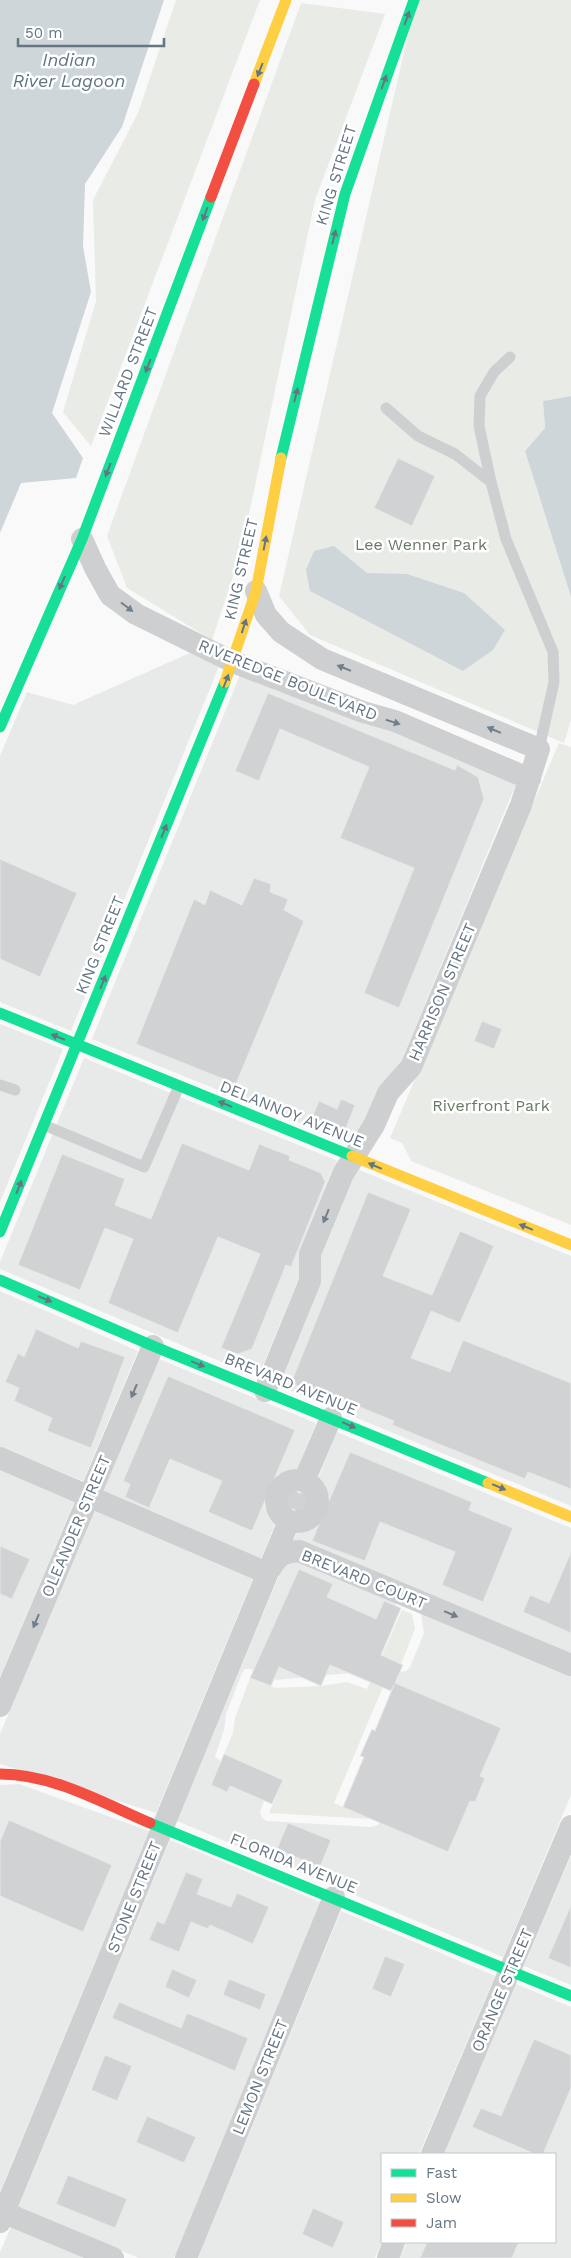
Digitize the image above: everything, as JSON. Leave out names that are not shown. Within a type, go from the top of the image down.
[{"type":"main road","name":"WILLARD STREET","points":[[0,727],[82,539],[286,0]]},
{"type":"main road","name":"KING STREET","points":[[0,1232],[233,662],[256,591],[284,442],[345,194],[414,0]]},
{"type":"main road","name":"DELANNOY AVENUE","points":[[0,1013],[571,1245]]},
{"type":"main road","name":"BREVARD AVENUE","points":[[0,1280],[153,1346],[571,1517]]},
{"type":"main road","name":"FLORIDA AVENUE","points":[[0,1774],[19,1774],[47,1780],[163,1826],[571,1996]]},
{"type":"street","name":"RIVEREDGE BOULEVARD","points":[[82,539],[110,595],[136,614],[233,662],[363,712],[395,722],[530,779]]},
{"type":"street","name":"RIVEREDGE BOULEVARD","points":[[256,591],[266,615],[281,632],[322,659],[539,749]]},
{"type":"street","name":"HARRISON STREET","points":[[265,1391],[310,1281],[310,1254],[343,1174],[374,1126],[388,1092],[411,1068],[521,805],[539,749]]},
{"type":"street","name":"OLEANDER STREET","points":[[0,1706],[153,1346]]},
{"type":"street","name":"STONE STREET","points":[[1,2215],[289,1521],[284,1519],[276,1508],[277,1494],[285,1483],[298,1480],[304,1481],[331,1418]]},
{"type":"street","points":[[0,1458],[268,1573]]},
{"type":"street","name":"BREVARD COURT","points":[[268,1573],[276,1559],[286,1552],[299,1551],[571,1665]]},
{"type":"street","name":"ORANGE STREET","points":[[432,2153],[571,1826]]},
{"type":"street","name":"LEMON STREET","points":[[186,2258],[334,1897]]},
{"type":"street","points":[[1,2215],[113,2258]]},
{"type":"street","points":[[388,2258],[394,2243]]},
{"type":"lane","points":[[510,357],[494,372],[480,396],[479,426],[490,482],[506,539],[553,652],[554,682],[539,749]]},
{"type":"lane","points":[[386,408],[418,436],[455,454],[490,482]]},
{"type":"lane","points":[[0,1085],[15,1090]]},
{"type":"lane","points":[[44,1125],[144,1167],[179,1086]]},
{"type":"shaded area","points":[[192,652],[219,666],[71,1031],[0,1002],[0,756],[27,692],[73,705]]},
{"type":"shaded area","points":[[240,675],[360,722],[392,731],[516,784],[401,1062],[378,1088],[364,1120],[349,1143],[92,1039]]},
{"type":"shaded area","points":[[0,1024],[63,1049],[0,1202]]},
{"type":"shaded area","points":[[84,1058],[338,1161],[332,1170],[300,1250],[299,1278],[258,1377],[0,1269],[0,1262]]},
{"type":"shaded area","points":[[359,1170],[571,1256],[571,1506],[279,1386],[320,1285],[321,1257],[353,1179]]},
{"type":"shaded area","points":[[0,1291],[138,1351],[83,1481],[0,1447]]},
{"type":"shaded area","points":[[159,1359],[316,1423],[297,1470],[279,1474],[271,1481],[264,1498],[265,1508],[275,1524],[261,1559],[103,1491]]},
{"type":"shaded area","points":[[337,1432],[571,1528],[571,1654],[293,1541],[297,1533],[320,1524],[329,1506],[328,1495],[318,1478]]},
{"type":"shaded area","points":[[0,1469],[75,1500],[0,1677]]},
{"type":"shaded area","points":[[96,1509],[253,1578],[156,1813],[0,1764],[0,1734]]},
{"type":"shaded area","points":[[298,1561],[397,1603],[350,1673],[276,1680],[251,1669],[245,1669],[242,1673],[226,1714],[224,1730],[215,1756],[221,1762],[270,1784],[260,1812],[262,1818],[267,1821],[371,1827],[378,1825],[381,1820],[377,1812],[346,1799],[399,1672],[406,1671],[410,1667],[424,1633],[421,1613],[571,1676],[571,1795],[503,1957],[177,1821],[278,1578],[285,1566],[291,1562]]},
{"type":"shaded area","points":[[19,1784],[149,1831],[0,2192],[0,1785]]},
{"type":"shaded area","points":[[170,1840],[320,1902],[174,2258],[139,2258],[18,2208]]},
{"type":"shaded area","points":[[571,1856],[571,1985],[524,1966]]},
{"type":"shaded area","points":[[341,1911],[495,1976],[419,2153],[381,2153],[382,2243],[375,2258],[198,2258]]},
{"type":"shaded area","points":[[516,1984],[571,2007],[571,2258],[400,2258],[407,2243],[556,2243],[556,2153],[444,2153]]},
{"type":"shaded area","points":[[11,2227],[87,2258],[0,2258],[0,2252]]},
{"type":"green space","points":[[176,0],[260,0],[91,446],[63,412],[96,301],[93,200],[138,113]]},
{"type":"green space","name":"Lee Wenner Park","points":[[416,0],[571,0],[571,396],[543,401],[545,428],[525,451],[571,597],[571,720],[564,743],[310,635],[279,596]]},
{"type":"green space","points":[[301,3],[385,14],[315,200],[241,552],[212,640],[127,588],[107,536]]},
{"type":"green space","name":"Riverfront Park","points":[[559,743],[571,747],[571,1225],[411,1161],[402,1143],[390,1138]]},
{"type":"green space","points":[[402,1610],[412,1614],[415,1629],[401,1664],[394,1661],[334,1803],[371,1819],[269,1813],[283,1780],[224,1754],[233,1733],[235,1718],[250,1678],[275,1688],[321,1686],[347,1682],[367,1689]]},
{"type":"water","name":"Indian River Lagoon","points":[[0,0],[164,0],[122,127],[85,184],[83,246],[91,292],[52,413],[83,458],[76,478],[21,483],[0,533]]},
{"type":"water","points":[[571,396],[571,597],[525,451],[545,428],[543,401]]},
{"type":"water","points":[[334,546],[367,573],[407,574],[464,593],[505,630],[493,650],[463,671],[310,591],[306,570],[314,551]]},
{"type":"building","points":[[398,458],[435,476],[412,526],[374,508]]},
{"type":"building","points":[[268,693],[455,770],[457,765],[478,777],[484,799],[399,1008],[364,993],[414,868],[340,838],[369,767],[280,729],[259,781],[235,771]]},
{"type":"building","points":[[0,859],[77,893],[40,977],[0,959]]},
{"type":"building","points":[[254,878],[271,884],[270,892],[288,899],[284,910],[304,921],[236,1084],[136,1044],[194,899],[205,905],[210,890],[242,905]]},
{"type":"building","points":[[482,1021],[502,1029],[494,1049],[474,1041]]},
{"type":"building","points":[[341,1099],[355,1105],[344,1133],[311,1120],[319,1101],[337,1109]]},
{"type":"building","points":[[182,1143],[249,1170],[259,1144],[290,1156],[289,1160],[321,1173],[325,1182],[291,1267],[286,1265],[252,1349],[238,1354],[221,1348],[260,1254],[218,1237],[178,1333],[108,1303],[133,1239],[105,1228],[80,1290],[18,1265],[62,1154],[125,1179],[115,1205],[151,1219]]},
{"type":"building","points":[[368,1192],[411,1209],[383,1276],[432,1295],[460,1231],[494,1246],[460,1323],[431,1311],[411,1358],[450,1372],[463,1340],[571,1383],[571,1489],[528,1472],[525,1479],[392,1425],[394,1421],[335,1397],[333,1401],[291,1383]]},
{"type":"building","points":[[36,1329],[78,1348],[81,1341],[125,1357],[91,1448],[47,1431],[52,1418],[14,1401],[19,1388],[5,1382],[18,1353],[24,1357]]},
{"type":"building","points":[[168,1376],[295,1430],[252,1531],[208,1512],[222,1481],[170,1459],[149,1508],[125,1497],[130,1484],[123,1481]]},
{"type":"building","points":[[350,1452],[472,1502],[469,1510],[513,1528],[483,1602],[442,1585],[455,1552],[380,1522],[365,1561],[312,1541],[320,1522],[300,1515],[294,1509],[286,1509],[283,1495],[293,1488],[299,1493],[310,1492],[329,1501]]},
{"type":"building","points":[[0,1546],[30,1559],[12,1599],[0,1594]]},
{"type":"building","points":[[571,1552],[571,1633],[523,1612],[530,1595],[549,1603]]},
{"type":"building","points":[[299,1569],[333,1584],[327,1597],[376,1619],[384,1601],[401,1608],[381,1655],[403,1665],[395,1683],[501,1728],[480,1776],[485,1778],[475,1802],[470,1801],[448,1852],[343,1807],[364,1757],[360,1756],[372,1729],[375,1731],[394,1685],[391,1691],[330,1665],[321,1686],[279,1667],[271,1686],[250,1678]]},
{"type":"building","points":[[224,1754],[283,1780],[272,1804],[230,1786],[227,1792],[211,1785]]},
{"type":"building","points":[[9,1820],[112,1865],[83,1932],[0,1896],[0,1841]]},
{"type":"building","points":[[288,1823],[331,1840],[320,1867],[277,1849]]},
{"type":"building","points":[[186,1872],[203,1879],[197,1894],[231,1907],[237,1893],[269,1907],[253,1944],[210,1925],[208,1929],[191,1922],[179,1952],[149,1940],[157,1921],[164,1924]]},
{"type":"building","points":[[571,1905],[571,1968],[548,1958]]},
{"type":"building","points":[[385,1956],[405,1964],[391,1997],[372,1989]]},
{"type":"building","points":[[172,1969],[197,1980],[189,1998],[165,1987]]},
{"type":"building","points":[[229,1979],[266,1994],[260,2010],[223,1995]]},
{"type":"building","points":[[119,2002],[181,2028],[187,2013],[248,2038],[235,2071],[112,2018]]},
{"type":"building","points":[[534,2039],[571,2055],[571,2088],[543,2153],[533,2153],[472,2127],[481,2108],[501,2116]]},
{"type":"building","points":[[105,2055],[132,2066],[117,2101],[91,2090]]},
{"type":"building","points":[[147,2116],[196,2137],[184,2163],[136,2142]]},
{"type":"building","points":[[68,2175],[127,2199],[115,2228],[56,2204]]},
{"type":"building","points":[[313,2208],[344,2222],[333,2248],[302,2234]]},
{"type":"building","points":[[427,2243],[519,2243],[512,2258],[420,2258]]},
{"type":"traffic: fast","points":[[281,458],[345,194],[414,0]]},
{"type":"traffic: fast","points":[[0,727],[82,539],[211,197]]},
{"type":"traffic: fast","points":[[0,1232],[225,682]]},
{"type":"traffic: fast","points":[[0,1013],[352,1156]]},
{"type":"traffic: fast","points":[[0,1280],[153,1346],[488,1483]]},
{"type":"traffic: fast","points":[[150,1823],[571,1996]]},
{"type":"traffic: slow","points":[[254,84],[286,0]]},
{"type":"traffic: slow","points":[[225,682],[256,591],[281,458]]},
{"type":"traffic: slow","points":[[352,1156],[571,1245]]},
{"type":"traffic: slow","points":[[488,1483],[571,1517]]},
{"type":"traffic: jam","points":[[211,197],[254,84]]},
{"type":"traffic: jam","points":[[0,1774],[20,1775],[58,1784],[150,1823]]}]
